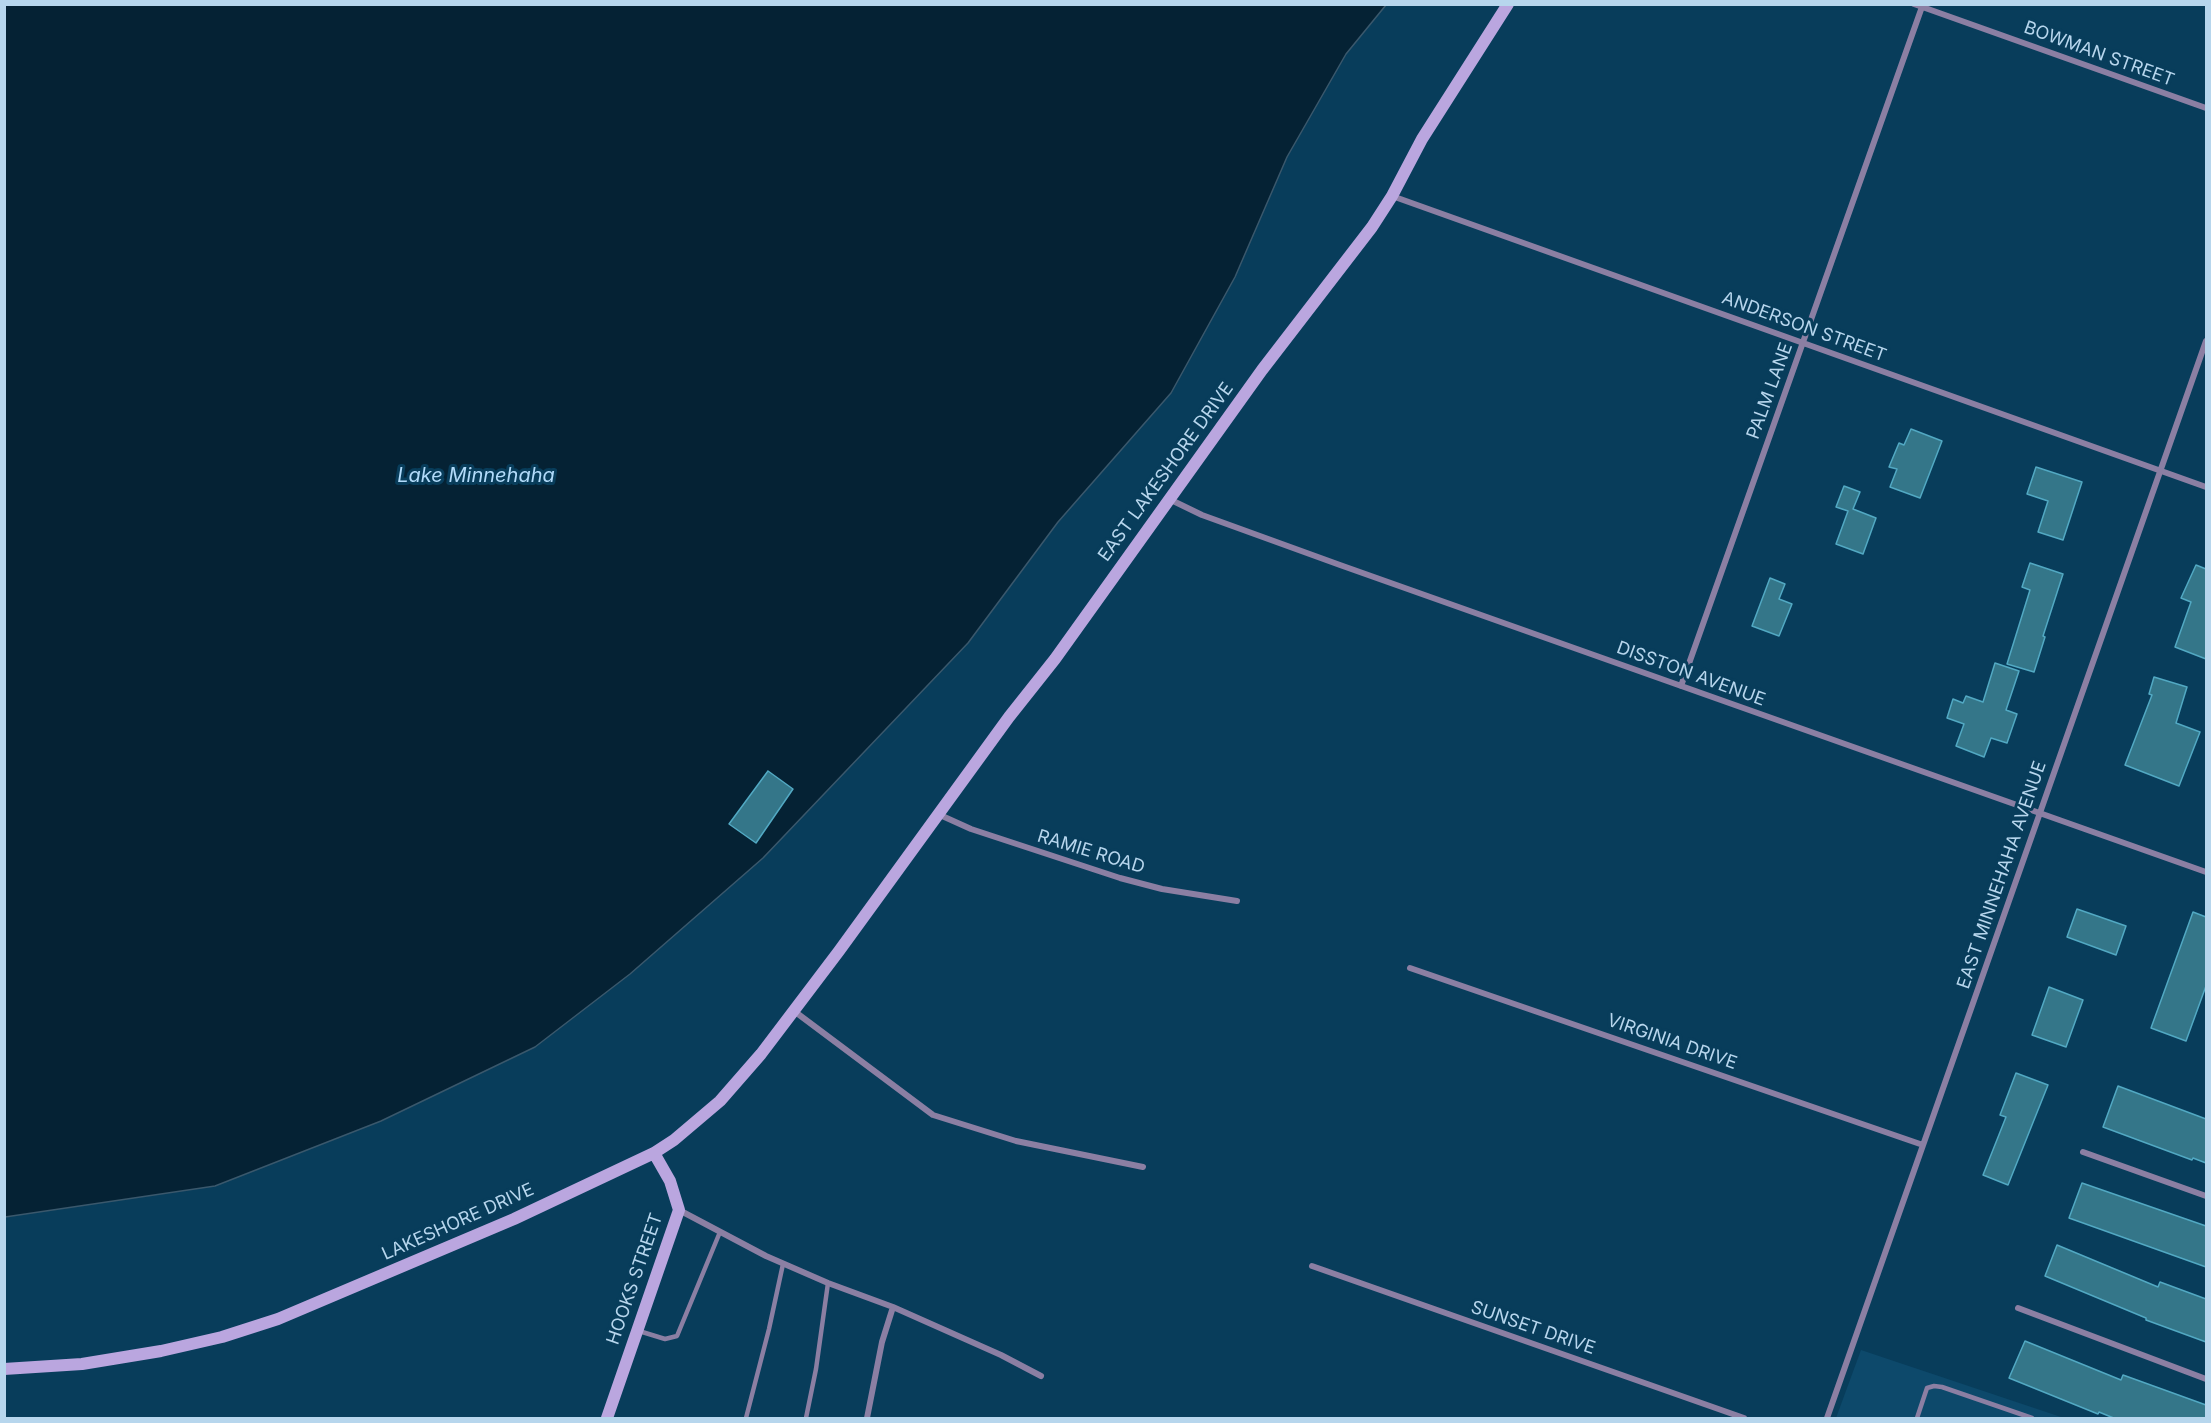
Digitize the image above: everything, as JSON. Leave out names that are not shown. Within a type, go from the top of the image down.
[{"type":"street","name":"EAST LAKESHORE DRIVE","points":[[839,951],[1009,717],[1062,649],[1262,369],[1372,227],[1392,196],[1422,139],[1508,4]]},
{"type":"street","name":"BOWMAN STREET","points":[[1914,4],[2206,108]]},
{"type":"street","name":"PALM LANE","points":[[1681,686],[1923,6]]},
{"type":"street","name":"ANDERSON STREET","points":[[1392,196],[2206,487]]},
{"type":"street","name":"EAST MINNEHAHA AVENUE","points":[[1827,1419],[2206,341]]},
{"type":"street","name":"DISSTON AVENUE","points":[[1168,499],[1202,515],[2206,873]]},
{"type":"street","name":"RAMIE ROAD","points":[[940,814],[971,829],[1120,878],[1162,889],[1237,901]]},
{"type":"street","name":"LAKESHORE DRIVE","points":[[4,1369],[82,1364],[161,1351],[222,1337],[279,1319],[514,1219],[654,1153],[674,1140],[720,1101],[761,1054],[839,951]]},
{"type":"street","name":"VIRGINIA DRIVE","points":[[1410,968],[1923,1145]]},
{"type":"street","points":[[794,1011],[933,1115],[1016,1141],[1143,1167]]},
{"type":"street","points":[[2083,1152],[2206,1196]]},
{"type":"street","name":"HOOKS STREET","points":[[607,1419],[679,1210],[670,1181],[654,1153]]},
{"type":"street","points":[[679,1210],[783,1264],[893,1306],[1041,1376]]},
{"type":"street","name":"SUNSET DRIVE","points":[[1312,1266],[1744,1419]]},
{"type":"street","points":[[867,1419],[882,1342],[893,1306]]},
{"type":"street","points":[[2018,1308],[2206,1379]]},
{"type":"lane","points":[[636,1330],[664,1340],[677,1336],[720,1232]]},
{"type":"lane","points":[[746,1419],[767,1339],[783,1264]]},
{"type":"lane","points":[[806,1419],[816,1370],[828,1283]]},
{"type":"lane","points":[[1917,1419],[1927,1388],[1934,1386],[2032,1419]]},
{"type":"shaded area","points":[[1861,1350],[2064,1418],[1836,1418]]},
{"type":"water","name":"Lake Minnehaha","points":[[4,5],[1386,5],[1346,54],[1287,157],[1235,277],[1171,393],[1058,522],[968,643],[763,858],[630,974],[535,1047],[381,1121],[215,1186],[5,1217]]},
{"type":"building","points":[[1911,429],[1942,441],[1920,498],[1890,487],[1897,469],[1889,467],[1899,443],[1904,445]]},
{"type":"building","points":[[2036,467],[2082,482],[2063,540],[2038,532],[2048,501],[2027,494]]},
{"type":"building","points":[[1844,486],[1860,492],[1853,509],[1876,518],[1863,554],[1836,544],[1848,511],[1836,507]]},
{"type":"building","points":[[2030,563],[2063,574],[2034,672],[2007,664],[2030,590],[2022,587]]},
{"type":"building","points":[[2196,565],[2206,569],[2206,659],[2175,647],[2191,602],[2181,598]]},
{"type":"building","points":[[1770,578],[1785,584],[1779,599],[1792,604],[1779,636],[1752,626]]},
{"type":"building","points":[[1995,663],[2019,671],[2006,710],[2017,714],[2007,743],[1991,738],[1984,757],[1956,746],[1964,724],[1947,718],[1953,699],[1963,703],[1966,696],[1983,702]]},
{"type":"building","points":[[2154,677],[2187,687],[2176,723],[2200,732],[2179,786],[2125,765],[2152,695],[2149,694]]},
{"type":"building","points":[[768,771],[793,789],[756,843],[729,824]]},
{"type":"building","points":[[2077,909],[2126,926],[2116,955],[2067,937]]},
{"type":"building","points":[[2193,912],[2206,917],[2206,986],[2186,1041],[2151,1028]]},
{"type":"building","points":[[2049,987],[2083,1000],[2066,1047],[2032,1035]]},
{"type":"building","points":[[2016,1073],[2048,1085],[2008,1185],[1983,1175],[2006,1117],[2000,1115]]},
{"type":"building","points":[[2118,1086],[2206,1119],[2206,1163],[2103,1127]]},
{"type":"building","points":[[2082,1183],[2206,1226],[2206,1267],[2069,1218]]},
{"type":"building","points":[[2057,1245],[2158,1287],[2160,1282],[2206,1299],[2206,1342],[2146,1320],[2146,1318],[2045,1276]]},
{"type":"building","points":[[2025,1341],[2121,1380],[2123,1375],[2206,1405],[2206,1419],[2116,1419],[2009,1378]]}]
